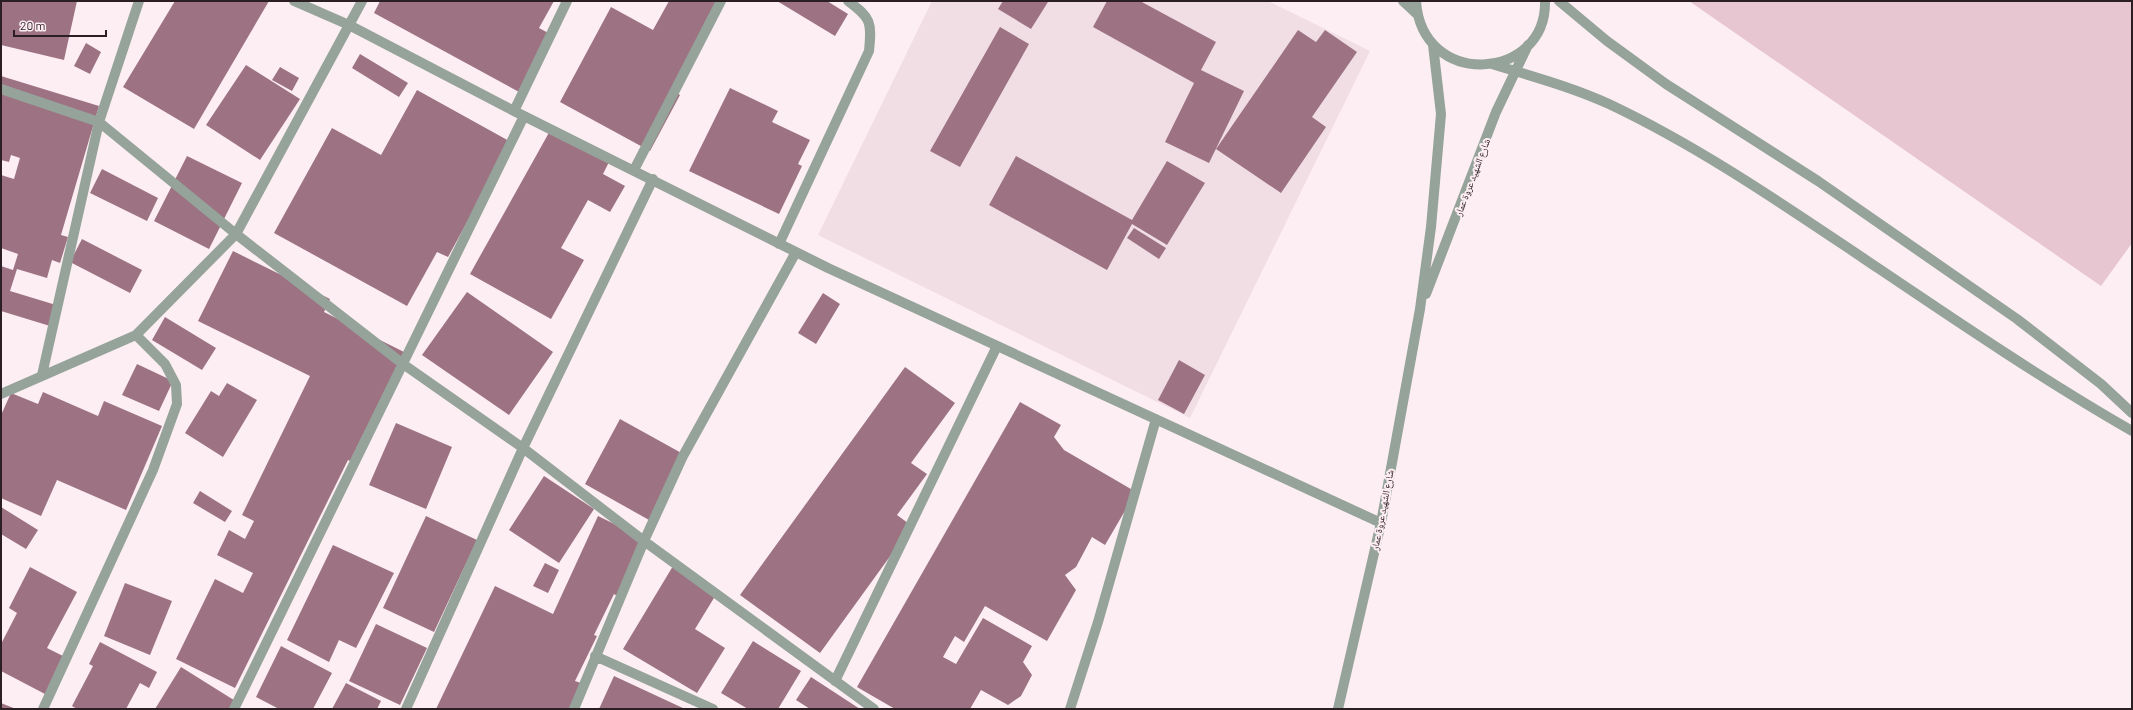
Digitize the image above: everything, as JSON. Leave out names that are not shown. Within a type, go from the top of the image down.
[{"type":"street","points":[[42,375],[99,122],[139,1]]},
{"type":"street","points":[[294,1],[349,25],[514,111],[653,179],[779,244],[1381,523]]},
{"type":"street","points":[[1,394],[136,335],[236,234],[362,1]]},
{"type":"street","points":[[514,111],[567,1]]},
{"type":"street","points":[[634,170],[721,1]]},
{"type":"street","points":[[779,244],[869,50],[871,30],[866,14],[848,1]]},
{"type":"street","points":[[1403,1],[1417,14]]},
{"type":"street","points":[[1416,1],[1417,14],[1423,30],[1433,45],[1450,58],[1471,65],[1492,64],[1512,58],[1528,45],[1539,29],[1545,5],[1551,1]]},
{"type":"street","points":[[1558,1],[1607,41],[1666,84],[1818,181],[2017,319],[2100,384],[2132,413]]},
{"type":"street","name":"شارع الشهيد عروة عمار","points":[[1338,709],[1381,523],[1420,309],[1431,227],[1441,114],[1433,45]]},
{"type":"street","name":"شارع الشهيد عروة عمار","points":[[1420,309],[1496,112],[1528,45]]},
{"type":"street","points":[[1492,64],[1573,90],[1608,104],[1724,167],[1798,214],[1994,347],[2132,431]]},
{"type":"street","points":[[1,89],[99,122],[236,234],[403,364],[523,448],[644,541],[874,709]]},
{"type":"street","points":[[234,709],[524,116]]},
{"type":"street","points":[[406,709],[523,448],[653,179]]},
{"type":"street","points":[[574,709],[644,541],[683,456],[796,252]]},
{"type":"street","points":[[43,709],[153,470],[177,404],[176,385],[165,364],[136,335]]},
{"type":"street","points":[[835,681],[997,346]]},
{"type":"street","points":[[1070,709],[1098,622],[1156,419]]},
{"type":"street","points":[[595,656],[713,709]]},
{"type":"shaded area","points":[[932,1],[1268,1],[1370,51],[1190,418],[818,235]]},
{"type":"shaded area","points":[[1689,1],[2132,1],[2132,243],[2101,286]]},
{"type":"building","points":[[1,1],[77,1],[64,60],[1,45]]},
{"type":"building","points":[[175,1],[269,1],[194,129],[123,87]]},
{"type":"building","points":[[380,1],[554,1],[539,28],[552,35],[521,93],[374,13]]},
{"type":"building","points":[[669,1],[721,1],[672,90],[680,95],[650,151],[560,102],[611,7],[653,30]]},
{"type":"building","points":[[777,1],[827,1],[848,14],[835,36]]},
{"type":"building","points":[[1003,1],[1048,2],[1031,29],[998,9]]},
{"type":"building","points":[[1107,1],[1140,1],[1216,42],[1201,70],[1244,91],[1209,163],[1165,142],[1197,77],[1194,83],[1093,27]]},
{"type":"building","points":[[1000,27],[1029,44],[960,167],[930,151]]},
{"type":"building","points":[[1298,30],[1316,42],[1325,30],[1357,52],[1312,117],[1326,127],[1281,193],[1216,149]]},
{"type":"building","points":[[86,43],[101,52],[90,74],[74,66]]},
{"type":"building","points":[[360,54],[408,83],[399,97],[352,68]]},
{"type":"building","points":[[246,65],[300,99],[260,160],[206,125]]},
{"type":"building","points":[[280,67],[299,78],[292,91],[272,80]]},
{"type":"building","points":[[1,76],[99,106],[61,235],[68,237],[60,263],[52,260],[47,278],[17,269],[10,291],[56,305],[50,326],[1,311],[1,266],[13,270],[18,254],[1,248],[1,175],[14,179],[20,158],[11,155],[9,162],[1,160]]},
{"type":"building","points":[[730,88],[778,111],[772,122],[810,140],[798,164],[802,166],[779,214],[689,171]]},
{"type":"building","points":[[417,90],[511,142],[448,257],[437,252],[407,306],[274,233],[332,128],[381,155]]},
{"type":"building","points":[[551,129],[609,162],[603,174],[625,186],[610,212],[588,200],[561,248],[584,260],[551,319],[470,274]]},
{"type":"building","points":[[187,156],[242,183],[209,249],[154,221]]},
{"type":"building","points":[[1016,156],[1132,220],[1167,161],[1205,183],[1167,245],[1132,224],[1107,270],[989,205]]},
{"type":"building","points":[[102,169],[158,198],[147,221],[90,193]]},
{"type":"building","points":[[1134,228],[1166,248],[1159,259],[1127,238]]},
{"type":"building","points":[[82,239],[142,270],[130,293],[70,262]]},
{"type":"building","points":[[233,251],[330,299],[324,312],[404,352],[350,461],[348,460],[235,688],[176,659],[215,579],[243,593],[253,573],[217,555],[229,530],[245,539],[254,521],[242,515],[310,376],[198,321]]},
{"type":"building","points":[[467,292],[553,352],[509,415],[422,355]]},
{"type":"building","points":[[823,293],[840,304],[816,344],[798,333]]},
{"type":"building","points":[[165,317],[216,348],[202,370],[152,340]]},
{"type":"building","points":[[1179,360],[1205,375],[1184,414],[1158,400]]},
{"type":"building","points":[[137,364],[173,381],[159,411],[122,395]]},
{"type":"building","points":[[905,367],[955,403],[911,463],[927,474],[897,515],[912,526],[820,653],[740,595]]},
{"type":"building","points":[[227,383],[257,400],[223,457],[185,433],[211,391],[219,396]]},
{"type":"building","points":[[43,392],[98,416],[104,401],[162,426],[126,510],[57,480],[41,516],[1,498],[1,415],[11,393],[38,404]]},
{"type":"building","points":[[1020,402],[1061,425],[1054,437],[1064,450],[1136,492],[1105,545],[1092,537],[1076,567],[1065,575],[1076,590],[1047,641],[985,606],[964,642],[955,636],[943,657],[956,664],[983,618],[1032,646],[1023,662],[1032,675],[1021,696],[1008,705],[981,690],[970,709],[895,709],[857,687]]},
{"type":"building","points":[[620,419],[685,455],[649,520],[585,484]]},
{"type":"building","points":[[396,423],[452,447],[426,509],[369,485]]},
{"type":"building","points":[[544,476],[594,509],[559,563],[509,530]]},
{"type":"building","points":[[200,491],[232,511],[225,522],[193,503]]},
{"type":"building","points":[[1,507],[38,530],[26,549],[1,534]]},
{"type":"building","points":[[426,516],[477,540],[434,632],[383,608]]},
{"type":"building","points":[[598,516],[645,539],[617,596],[614,594],[594,635],[597,636],[575,681],[581,683],[569,709],[436,709],[495,586],[553,614]]},
{"type":"building","points":[[333,545],[394,573],[356,648],[339,640],[329,662],[287,640]]},
{"type":"building","points":[[545,563],[559,570],[548,593],[533,586]]},
{"type":"building","points":[[673,566],[717,593],[695,629],[725,648],[697,693],[623,649]]},
{"type":"building","points":[[30,567],[77,592],[47,648],[65,657],[45,694],[1,671],[1,644],[17,613],[9,608]]},
{"type":"building","points":[[125,583],[172,601],[150,655],[104,636]]},
{"type":"building","points":[[376,624],[427,648],[400,705],[349,681]]},
{"type":"building","points":[[753,641],[801,671],[778,709],[748,709],[721,693]]},
{"type":"building","points":[[100,642],[157,672],[149,688],[140,683],[126,709],[77,709],[72,706],[93,666],[89,664]]},
{"type":"building","points":[[281,646],[332,673],[313,709],[279,709],[256,697]]},
{"type":"building","points":[[181,667],[237,702],[233,709],[155,709]]},
{"type":"building","points":[[614,676],[685,709],[599,709]]},
{"type":"building","points":[[811,677],[860,709],[810,709],[796,700]]},
{"type":"building","points":[[346,683],[381,701],[377,709],[332,709]]},
{"type":"building","points":[[1,703],[16,709],[1,709]]}]
